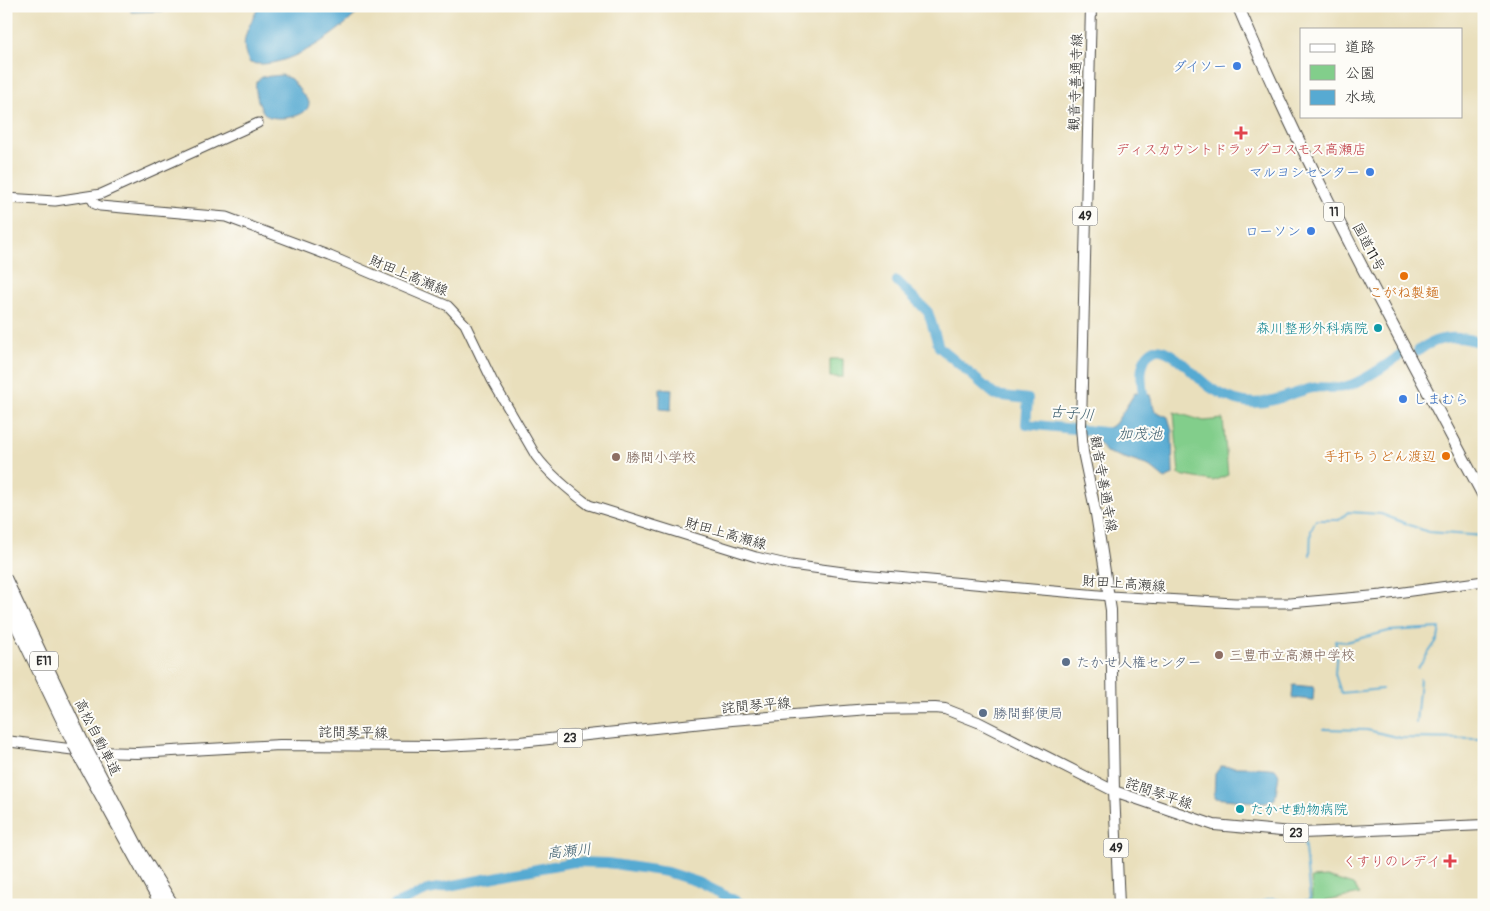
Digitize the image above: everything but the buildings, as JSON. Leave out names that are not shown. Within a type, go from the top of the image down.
[{"type":"highway","name":"国道11号","points":[[1238,6],[1279,101],[1312,170],[1484,497]]},
{"type":"highway","name":"高松自動車道","points":[[6,579],[78,744]]},
{"type":"highway","name":"高松自動車道","points":[[6,604],[78,744],[173,905]]},
{"type":"highway","name":"高松自動車道","points":[[87,760],[161,905]]},
{"type":"main road","name":"観音寺善通寺線","points":[[1091,6],[1081,428],[1083,452],[1110,596],[1114,791],[1119,905]]},
{"type":"main road","points":[[6,198],[54,201],[90,196],[120,187],[258,122]]},
{"type":"main road","name":"財田上高瀬線","points":[[90,196],[95,204],[100,206],[226,217],[330,256],[448,306],[465,324],[492,380],[543,466],[590,505],[756,557],[791,565],[851,573],[1110,596],[1235,603],[1290,603],[1484,581]]},
{"type":"main road","name":"詫間琴平線","points":[[6,741],[92,752],[137,753],[280,745],[442,746],[520,742],[732,720],[869,709],[935,708],[945,709],[978,722],[1114,791],[1214,825],[1282,833],[1484,825]]},
{"type":"green space","points":[[830,359],[843,359],[843,377],[830,377]]},
{"type":"green space","points":[[1174,412],[1204,421],[1223,419],[1228,475],[1213,481],[1179,475]]},
{"type":"green space","points":[[1327,877],[1353,885],[1360,894],[1312,904],[1311,878]]},
{"type":"water","points":[[130,6],[164,6],[164,11],[131,12]]},
{"type":"water","points":[[259,6],[364,6],[342,27],[312,47],[280,61],[264,64],[250,63],[246,55],[244,41]]},
{"type":"water","points":[[282,75],[291,79],[309,102],[308,107],[300,114],[288,118],[270,117],[263,112],[258,102],[256,82],[262,77]]},
{"type":"water","points":[[660,388],[672,389],[671,410],[660,409]]},
{"type":"water","name":"加茂池","points":[[1135,393],[1150,395],[1155,411],[1168,417],[1172,431],[1173,475],[1165,479],[1149,466],[1106,452],[1093,436],[1115,424]]},
{"type":"water","points":[[1293,685],[1314,687],[1313,700],[1292,698]]},
{"type":"water","points":[[1221,766],[1276,769],[1279,775],[1275,799],[1265,803],[1214,798],[1215,774]]},
{"type":"waterway","name":"古子川","points":[[897,281],[928,312],[939,347],[995,395],[1028,399],[1026,424],[1113,433]]},
{"type":"waterway","name":"古子川","points":[[1418,351],[1434,342],[1450,338],[1467,339],[1484,344]]},
{"type":"waterway","name":"古子川","points":[[1145,406],[1141,374],[1142,367],[1149,354],[1155,349],[1171,354],[1214,390],[1228,397],[1252,403],[1274,400],[1312,388],[1339,388],[1349,385],[1374,373],[1402,353]]},
{"type":"waterway","points":[[1310,555],[1311,530],[1316,520],[1339,520],[1348,512],[1381,514],[1428,532],[1484,536]]},
{"type":"waterway","points":[[1382,689],[1341,693],[1335,674],[1337,649],[1335,641],[1346,642],[1389,631],[1440,628],[1438,639],[1418,668]]},
{"type":"waterway","points":[[1416,723],[1420,679]]},
{"type":"waterway","points":[[1323,729],[1367,730],[1401,738],[1484,739]]},
{"type":"waterway","points":[[1248,905],[1272,899],[1295,902],[1310,900],[1304,839]]},
{"type":"waterway","name":"高瀬川","points":[[394,905],[428,890],[573,862],[607,863],[667,872],[698,882],[744,905]]},
{"type":"place","name":"ダイソー","points":[[1237,66]]},
{"type":"place","name":"ディスカウントドラッグコスモス高瀬店","points":[[1241,133]]},
{"type":"place","name":"マルヨシセンター","points":[[1370,172]]},
{"type":"place","name":"ローソン","points":[[1311,231]]},
{"type":"place","name":"こがね製麺","points":[[1404,276]]},
{"type":"place","name":"森川整形外科病院","points":[[1378,328]]},
{"type":"place","name":"しまむら","points":[[1403,399]]},
{"type":"place","name":"手打ちうどん渡辺","points":[[1446,456]]},
{"type":"place","name":"勝間小学校","points":[[616,457]]},
{"type":"place","name":"三豊市立高瀬中学校","points":[[1219,655]]},
{"type":"place","name":"たかせ人権センター","points":[[1066,662]]},
{"type":"place","name":"勝間郵便局","points":[[983,713]]},
{"type":"place","name":"たかせ動物病院","points":[[1240,809]]},
{"type":"place","name":"くすりのレデイ","points":[[1450,861]]}]
